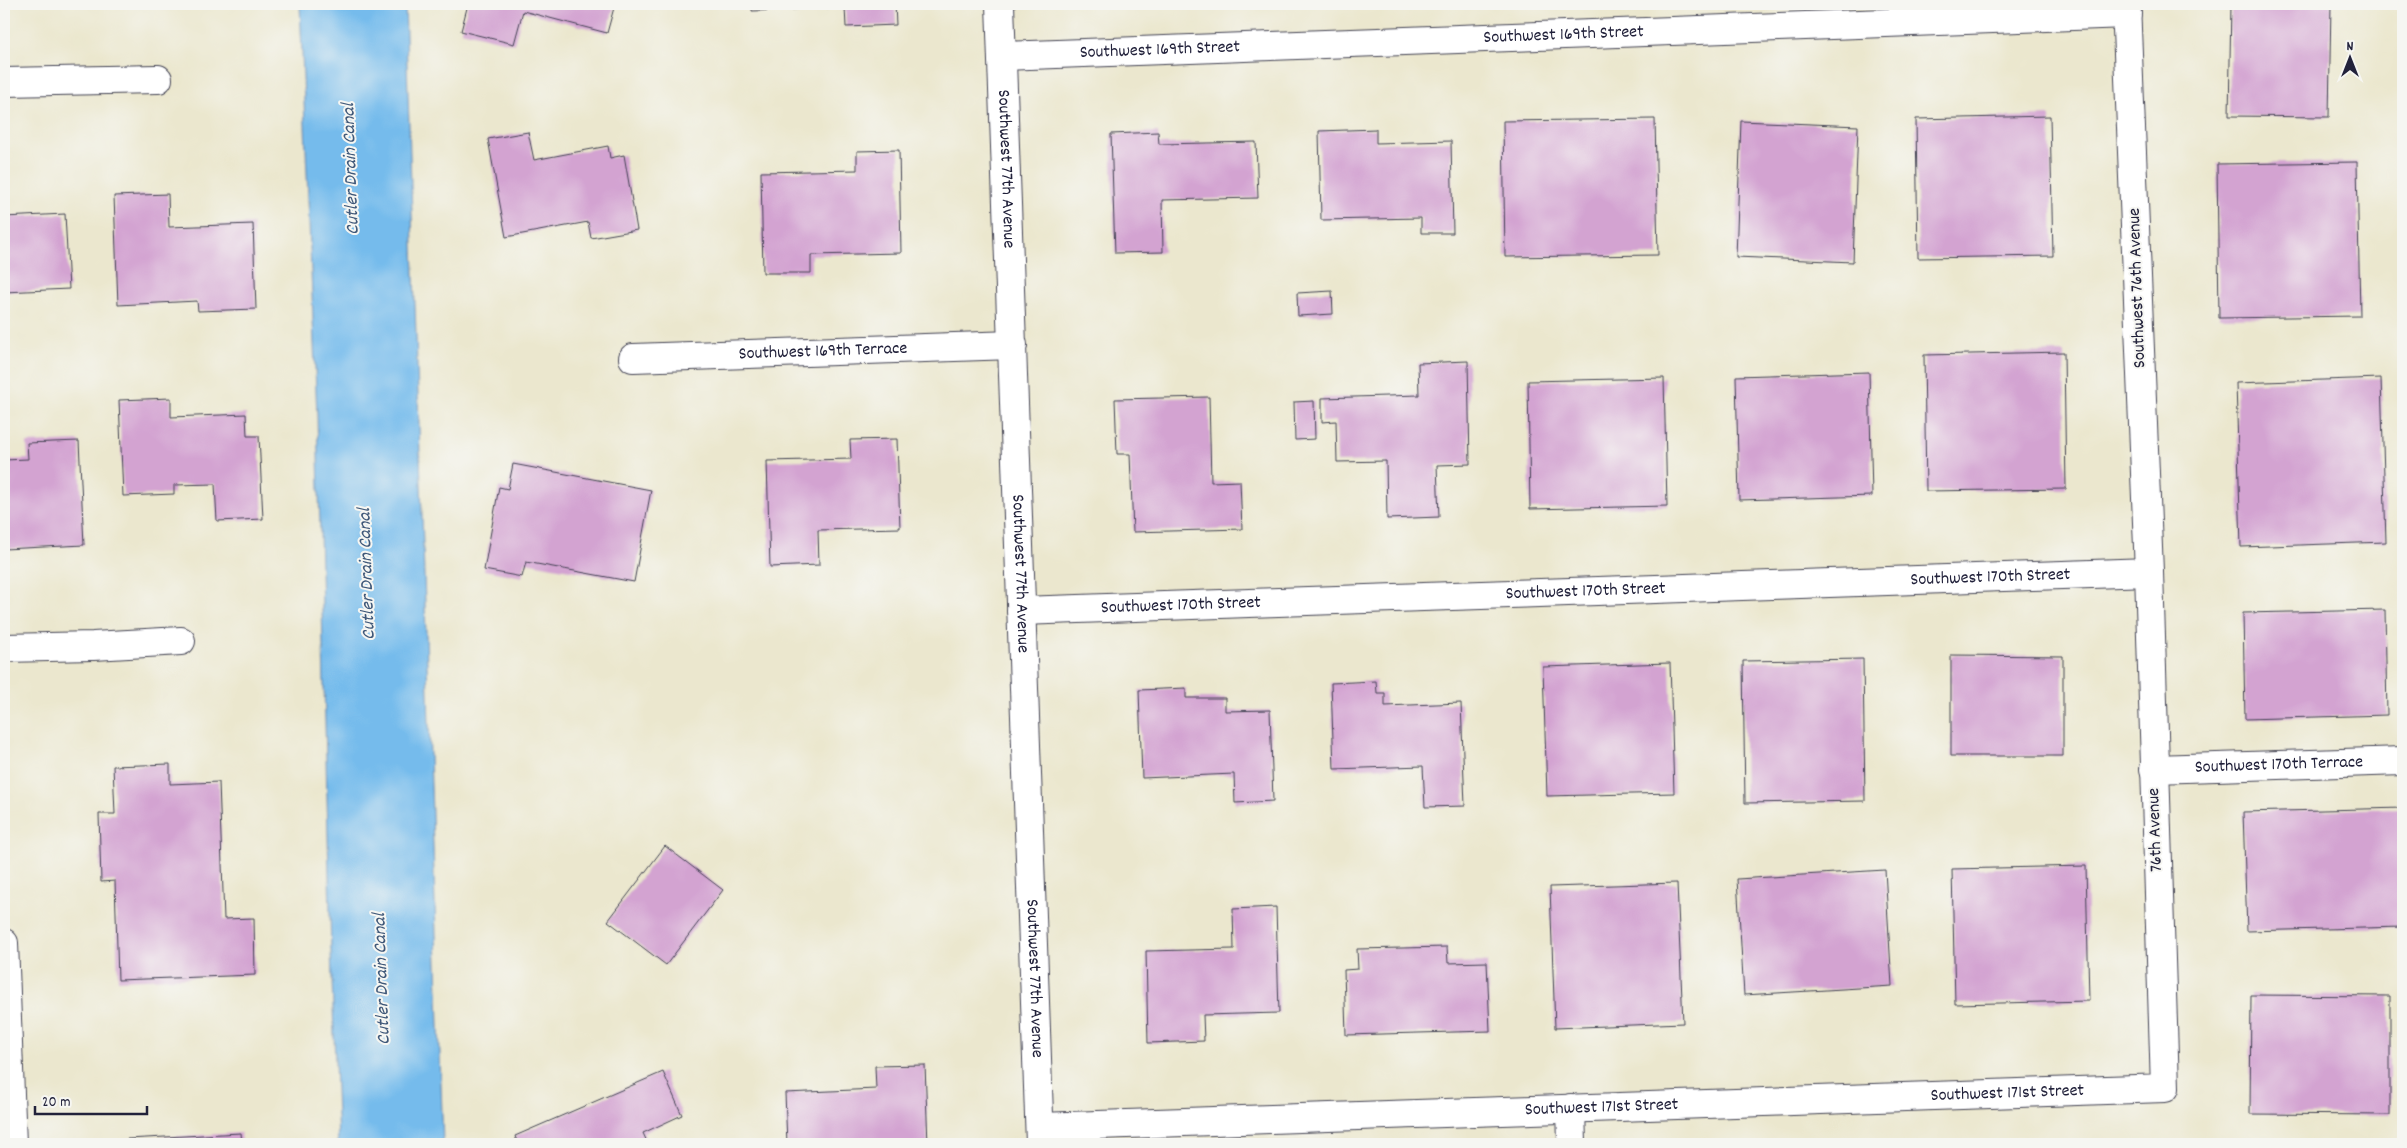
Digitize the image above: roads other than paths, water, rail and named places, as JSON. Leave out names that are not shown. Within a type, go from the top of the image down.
[{"type":"street","name":"Southwest 77th Avenue","points":[[1000,4],[1040,1136]]},
{"type":"street","name":"Southwest 169th Street","points":[[1002,56],[2126,9]]},
{"type":"street","name":"Southwest 76th Avenue","points":[[2126,9],[2149,572]]},
{"type":"street","points":[[4,82],[158,79]]},
{"type":"street","name":"Southwest 169th Terrace","points":[[633,358],[1013,344]]},
{"type":"street","name":"Southwest 170th Street","points":[[1021,611],[2149,572]]},
{"type":"street","name":"76th Avenue","points":[[2149,572],[2165,1088]]},
{"type":"street","points":[[4,648],[93,646],[180,641]]},
{"type":"street","name":"Southwest 170th Terrace","points":[[2154,769],[2403,761]]},
{"type":"street","points":[[4,943],[12,1144]]},
{"type":"street","name":"Southwest 171st Street","points":[[1040,1136],[1571,1108],[2165,1088]]},
{"type":"street","points":[[1571,1108],[1572,1144]]},
{"type":"water","name":"Cutler Drain Canal","points":[[300,4],[405,4],[443,1144],[338,1144],[317,416]]}]
